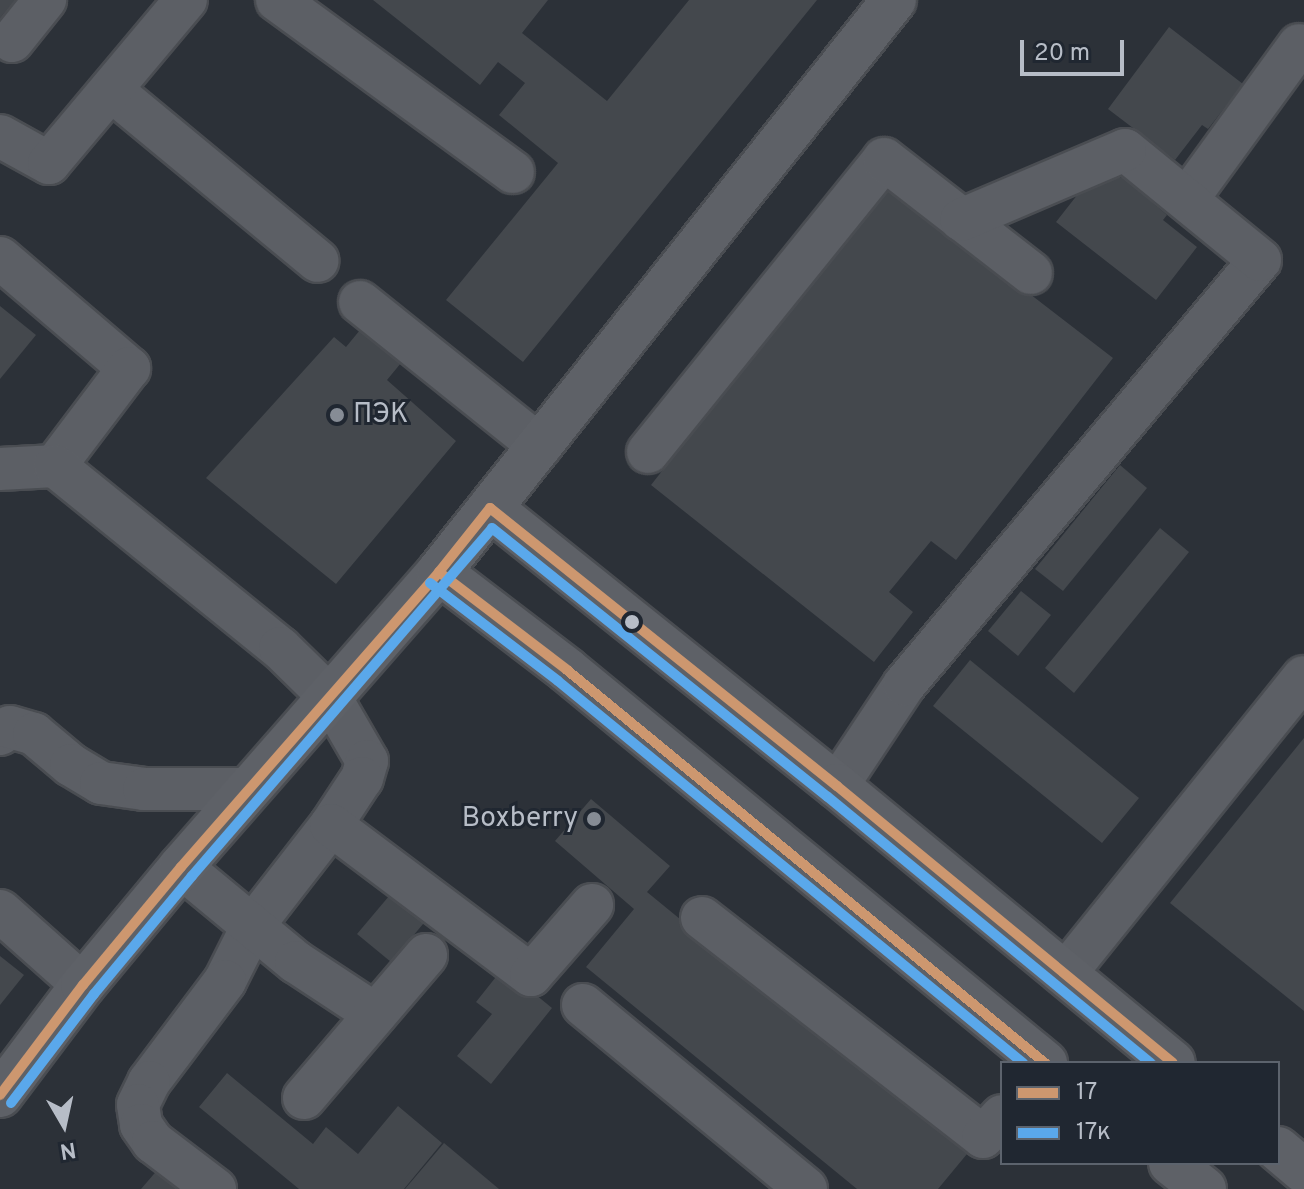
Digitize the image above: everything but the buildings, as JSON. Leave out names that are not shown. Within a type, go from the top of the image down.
[{"type":"main road","points":[[3,1084],[247,789],[439,572],[894,0]]},
{"type":"main road","points":[[490,508],[837,786],[1171,1061]]},
{"type":"main road","points":[[439,572],[567,670],[1043,1061]]},
{"type":"main road","points":[[1280,1151],[1304,1171]]},
{"type":"main road","points":[[1174,1165],[1204,1189]]},
{"type":"street","points":[[12,41],[45,0]]},
{"type":"street","points":[[0,136],[49,163],[186,0]]},
{"type":"street","points":[[277,0],[513,172]]},
{"type":"street","points":[[1188,198],[1299,45]]},
{"type":"street","points":[[111,90],[318,261]]},
{"type":"street","points":[[837,786],[904,685],[1260,260],[1188,198],[1125,150],[961,220]]},
{"type":"street","points":[[648,452],[884,159],[1031,273]]},
{"type":"street","points":[[0,258],[129,368],[55,466]]},
{"type":"street","points":[[360,302],[540,446]]},
{"type":"street","points":[[0,469],[55,466],[280,648],[330,697],[367,761],[362,778],[331,825],[252,927],[225,981],[149,1082],[138,1105],[141,1125],[153,1142],[215,1189]]},
{"type":"street","points":[[1065,974],[1304,677]]},
{"type":"street","points":[[0,734],[10,727],[34,734],[71,765],[101,783],[144,789],[247,789]]},
{"type":"street","points":[[331,825],[531,975],[592,905]]},
{"type":"street","points":[[181,867],[296,962],[375,1014]]},
{"type":"street","points":[[0,911],[83,985]]},
{"type":"street","points":[[702,918],[983,1137],[1000,1118]]},
{"type":"street","points":[[304,1098],[426,955]]},
{"type":"street","points":[[583,1005],[806,1189]]},
{"type":"transit line","name":"17","points":[[0,1095],[83,985],[181,867],[439,572],[490,508],[837,786],[1171,1061]]},
{"type":"transit line","name":"17к","points":[[11,1103],[94,994],[192,876],[492,528],[828,797],[1149,1061]]},
{"type":"transit line","name":"17","points":[[439,572],[567,670],[1043,1061]]},
{"type":"transit line","name":"17к","points":[[430,583],[558,681],[1021,1061]]},
{"type":"place","name":"ПЭК","points":[[337,415]]},
{"type":"place","name":"Boxberry","points":[[594,819]]}]
